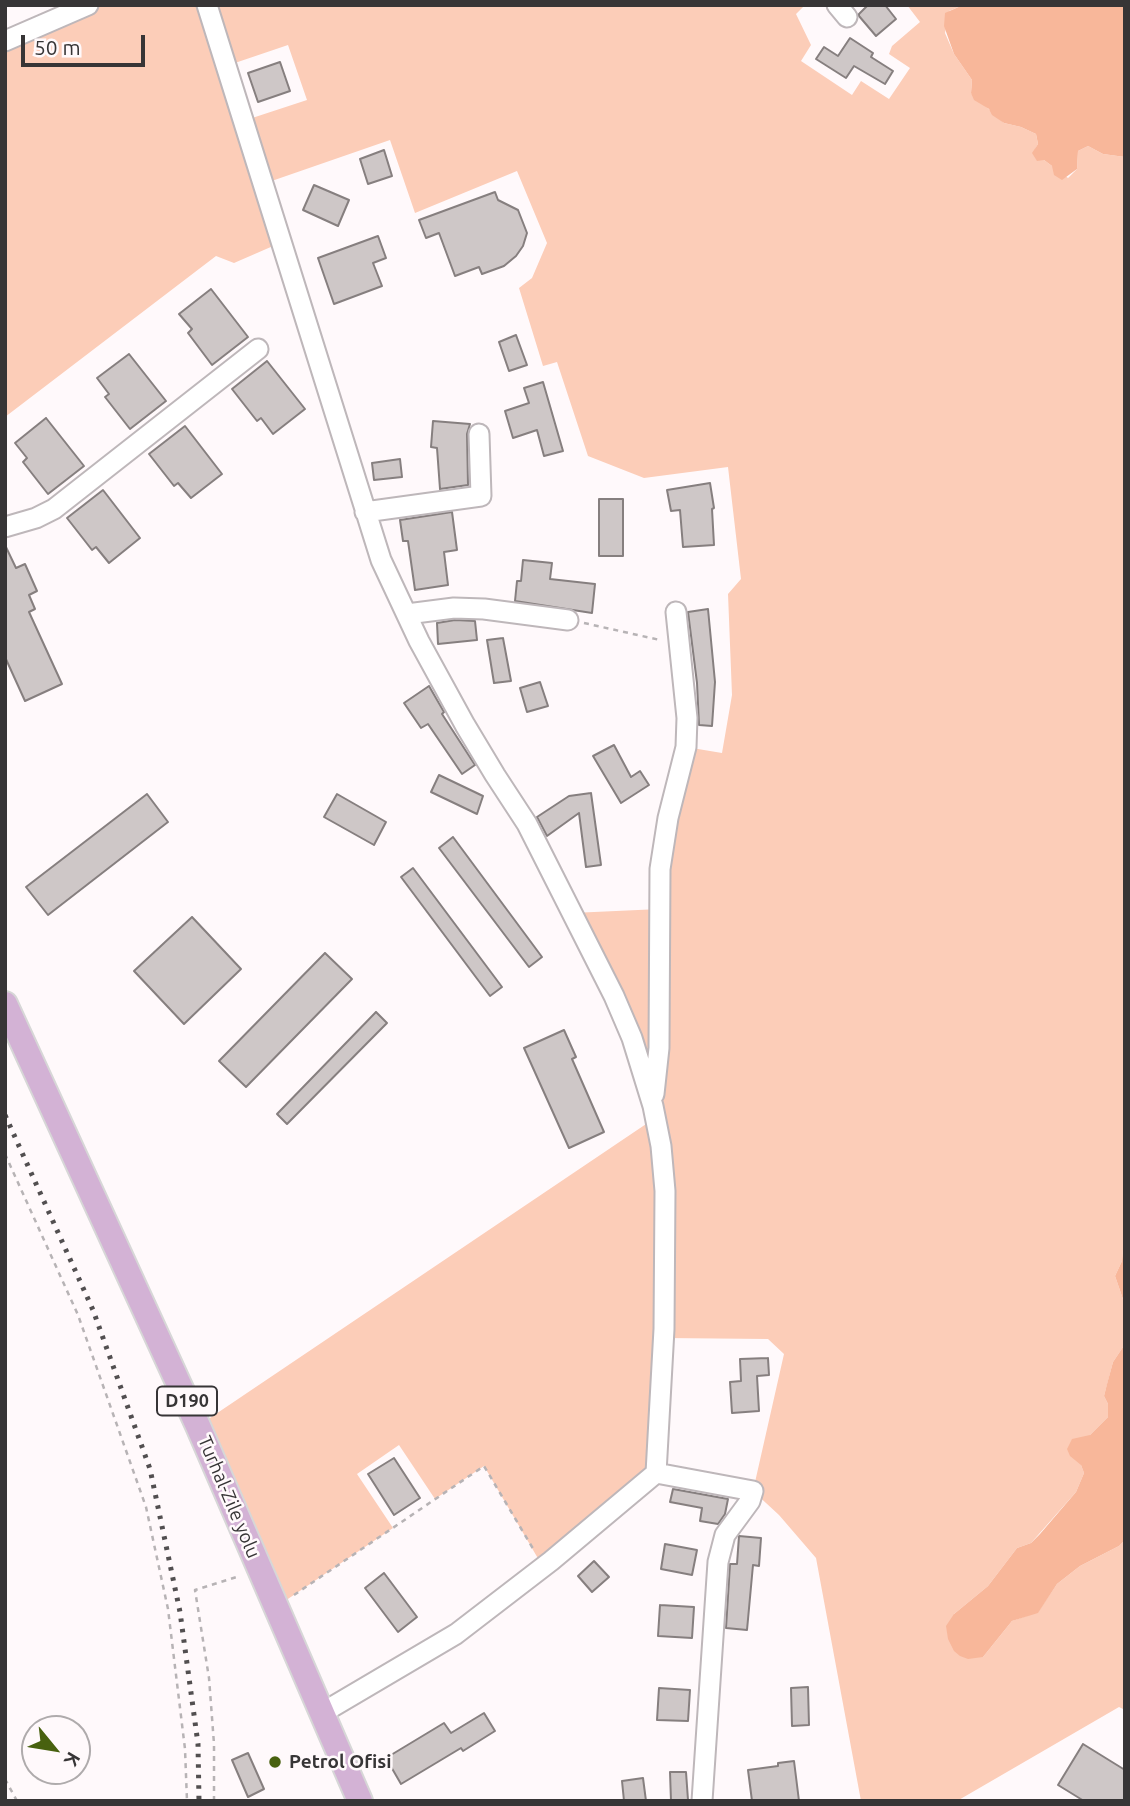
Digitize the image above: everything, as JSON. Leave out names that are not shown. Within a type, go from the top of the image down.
[{"type":"main road","name":"Turhal-Zile yolu","points":[[5,1004],[192,1414],[360,1801]]},
{"type":"street","points":[[207,5],[381,560],[465,725],[527,824],[614,996],[632,1038],[653,1105],[664,1180],[666,1249],[656,1473],[544,1567],[456,1634],[322,1713]]},
{"type":"street","points":[[5,41],[78,7]]},
{"type":"street","points":[[5,527],[54,509],[258,349]]},
{"type":"street","points":[[365,512],[481,496],[479,434]]},
{"type":"street","points":[[407,614],[454,608],[484,609],[568,620]]},
{"type":"street","points":[[653,1105],[659,1048],[660,869],[668,818],[686,747],[686,687],[676,612]]},
{"type":"street","points":[[656,1473],[753,1491],[750,1501],[725,1535],[718,1562],[702,1801]]},
{"type":"path","points":[[568,620],[680,644]]},
{"type":"path","points":[[5,1154],[78,1315],[146,1507],[169,1622],[186,1749],[187,1801]]},
{"type":"path","points":[[276,1607],[484,1466],[544,1567]]},
{"type":"path","points":[[214,1801],[214,1744],[209,1678],[195,1590],[260,1570]]},
{"type":"path","points":[[5,1779],[17,1801]]},
{"type":"shaded area","points":[[88,5],[805,5],[796,14],[811,45],[801,61],[852,95],[861,81],[889,99],[910,68],[889,54],[892,46],[920,22],[907,5],[963,5],[949,11],[945,33],[954,54],[972,80],[971,93],[1004,123],[1036,134],[1037,160],[1044,160],[1068,178],[1077,169],[1078,151],[1088,146],[1103,154],[1125,157],[1125,1226],[1122,1261],[1115,1276],[1125,1305],[1125,1344],[1113,1362],[1104,1396],[1108,1404],[1108,1417],[1090,1435],[1081,1465],[1084,1473],[1076,1492],[1031,1543],[1017,1548],[988,1586],[954,1614],[983,1657],[1012,1621],[1038,1612],[1057,1584],[1080,1566],[1119,1546],[1125,1540],[1125,1710],[1119,1707],[957,1801],[861,1801],[816,1558],[779,1515],[753,1491],[784,1354],[768,1339],[664,1338],[656,1473],[543,1567],[484,1466],[435,1499],[399,1445],[357,1474],[393,1528],[276,1607],[198,1426],[655,1118],[572,913],[660,909],[686,747],[722,753],[732,695],[728,594],[741,579],[728,467],[644,478],[588,456],[557,362],[543,366],[519,288],[532,278],[547,243],[517,171],[415,213],[390,140],[263,184],[280,243],[234,263],[216,256],[5,417],[5,41]],"holes":[[[288,45],[307,100],[243,121],[226,66]]]},
{"type":"shaded area","points":[[963,5],[1125,5],[1125,157],[1103,154],[1088,146],[1078,151],[1077,169],[1062,180],[1054,175],[1052,166],[1044,160],[1037,161],[1032,153],[1038,144],[1036,134],[1004,123],[974,100],[971,93],[972,80],[954,54],[944,26],[945,13]]},
{"type":"shaded area","points":[[1125,1226],[1125,1305],[1115,1276],[1122,1261]]},
{"type":"shaded area","points":[[1125,1344],[1125,1540],[1119,1546],[1080,1566],[1057,1584],[1038,1613],[1012,1621],[983,1657],[968,1659],[960,1656],[948,1639],[946,1626],[954,1614],[988,1586],[1017,1548],[1031,1543],[1040,1534],[1076,1492],[1084,1473],[1081,1465],[1070,1456],[1067,1449],[1072,1439],[1090,1435],[1108,1417],[1108,1404],[1104,1396],[1113,1362]]},
{"type":"building","points":[[868,5],[885,5],[896,19],[876,36],[859,16]]},
{"type":"building","points":[[850,38],[873,53],[871,57],[893,71],[885,84],[854,66],[846,78],[816,59],[824,47],[838,56]]},
{"type":"building","points":[[280,62],[290,91],[258,102],[248,73]]},
{"type":"building","points":[[384,150],[392,176],[368,184],[360,159]]},
{"type":"building","points":[[314,185],[349,200],[338,226],[303,210]]},
{"type":"building","points":[[495,192],[498,200],[518,210],[527,233],[523,246],[504,266],[482,274],[479,267],[455,276],[439,233],[426,238],[419,220]]},
{"type":"building","points":[[378,236],[386,258],[373,263],[382,286],[334,304],[318,258]]},
{"type":"building","points":[[211,289],[248,337],[212,365],[188,333],[192,329],[179,314]]},
{"type":"building","points":[[516,335],[527,365],[509,371],[499,342]]},
{"type":"building","points":[[129,354],[166,401],[130,429],[105,397],[109,394],[97,378]]},
{"type":"building","points":[[267,361],[305,409],[273,434],[261,418],[257,421],[232,389]]},
{"type":"building","points":[[543,382],[563,451],[544,456],[537,430],[513,438],[505,411],[529,403],[524,388]]},
{"type":"building","points":[[46,418],[84,466],[48,494],[23,462],[27,458],[15,443]]},
{"type":"building","points":[[433,421],[470,424],[467,434],[468,485],[440,489],[437,448],[431,447]]},
{"type":"building","points":[[185,426],[222,474],[191,498],[178,483],[174,486],[149,454]]},
{"type":"building","points":[[400,459],[402,477],[374,480],[372,463]]},
{"type":"building","points":[[710,483],[714,508],[714,545],[683,547],[680,510],[671,511],[667,490]]},
{"type":"building","points":[[103,490],[140,538],[109,563],[96,547],[92,550],[67,518]]},
{"type":"building","points":[[599,499],[623,499],[623,556],[599,556]]},
{"type":"building","points":[[452,512],[457,550],[444,552],[448,585],[415,590],[408,541],[403,541],[400,520]]},
{"type":"building","points":[[5,545],[16,568],[25,564],[37,591],[29,595],[35,609],[29,612],[62,684],[25,701],[5,657]]},
{"type":"building","points":[[523,560],[552,563],[550,579],[595,584],[592,613],[515,601]]},
{"type":"building","points":[[708,609],[715,682],[712,726],[699,725],[688,612]]},
{"type":"building","points":[[475,621],[477,640],[438,644],[437,623]]},
{"type":"building","points":[[503,638],[511,681],[494,683],[487,640]]},
{"type":"building","points":[[540,682],[548,706],[527,712],[520,688]]},
{"type":"building","points":[[429,686],[444,712],[442,714],[475,765],[462,774],[428,724],[421,728],[404,703]]},
{"type":"building","points":[[614,745],[631,777],[640,771],[649,785],[621,803],[593,756]]},
{"type":"building","points":[[439,775],[483,796],[477,814],[431,792]]},
{"type":"building","points":[[591,793],[601,865],[586,867],[579,813],[547,836],[537,817],[569,796]]},
{"type":"building","points":[[147,794],[168,822],[48,915],[26,887]]},
{"type":"building","points":[[337,794],[386,822],[374,845],[324,817]]},
{"type":"building","points":[[453,837],[542,957],[529,967],[439,848]]},
{"type":"building","points":[[413,868],[502,987],[490,996],[401,877]]},
{"type":"building","points":[[192,917],[241,969],[184,1024],[134,971]]},
{"type":"building","points":[[325,953],[352,979],[246,1087],[219,1061]]},
{"type":"building","points":[[376,1012],[387,1023],[287,1124],[277,1114]]},
{"type":"building","points":[[564,1030],[576,1057],[572,1059],[604,1132],[569,1148],[524,1048]]},
{"type":"building","points":[[768,1358],[769,1375],[757,1376],[759,1411],[732,1413],[730,1382],[741,1381],[740,1359]]},
{"type":"building","points":[[394,1458],[420,1498],[394,1515],[368,1474]]},
{"type":"building","points":[[673,1489],[728,1499],[725,1514],[718,1524],[700,1521],[702,1508],[670,1502]]},
{"type":"building","points":[[739,1536],[761,1538],[759,1566],[753,1565],[747,1630],[726,1628],[730,1564],[737,1564]]},
{"type":"building","points":[[665,1544],[697,1550],[692,1575],[661,1569]]},
{"type":"building","points":[[594,1561],[609,1577],[592,1592],[578,1576]]},
{"type":"building","points":[[384,1573],[417,1617],[398,1632],[365,1588]]},
{"type":"building","points":[[660,1605],[694,1607],[692,1638],[658,1636]]},
{"type":"building","points":[[808,1687],[809,1725],[792,1726],[791,1688]]},
{"type":"building","points":[[659,1688],[690,1690],[688,1721],[657,1720]]},
{"type":"building","points":[[484,1713],[495,1731],[401,1784],[386,1758],[444,1723],[451,1733]]},
{"type":"building","points":[[1083,1744],[1125,1770],[1125,1801],[1084,1801],[1058,1785]]},
{"type":"building","points":[[248,1753],[264,1789],[248,1797],[232,1760]]},
{"type":"building","points":[[794,1761],[799,1801],[752,1801],[748,1770]]},
{"type":"building","points":[[670,1772],[686,1772],[688,1800],[671,1801]]},
{"type":"building","points":[[643,1778],[646,1801],[624,1801],[622,1781]]},
{"type":"railway","points":[[5,1115],[93,1310],[150,1469],[180,1612],[198,1744],[199,1801]]},
{"type":"place","name":"Petrol Ofisi","points":[[275,1762]]}]
